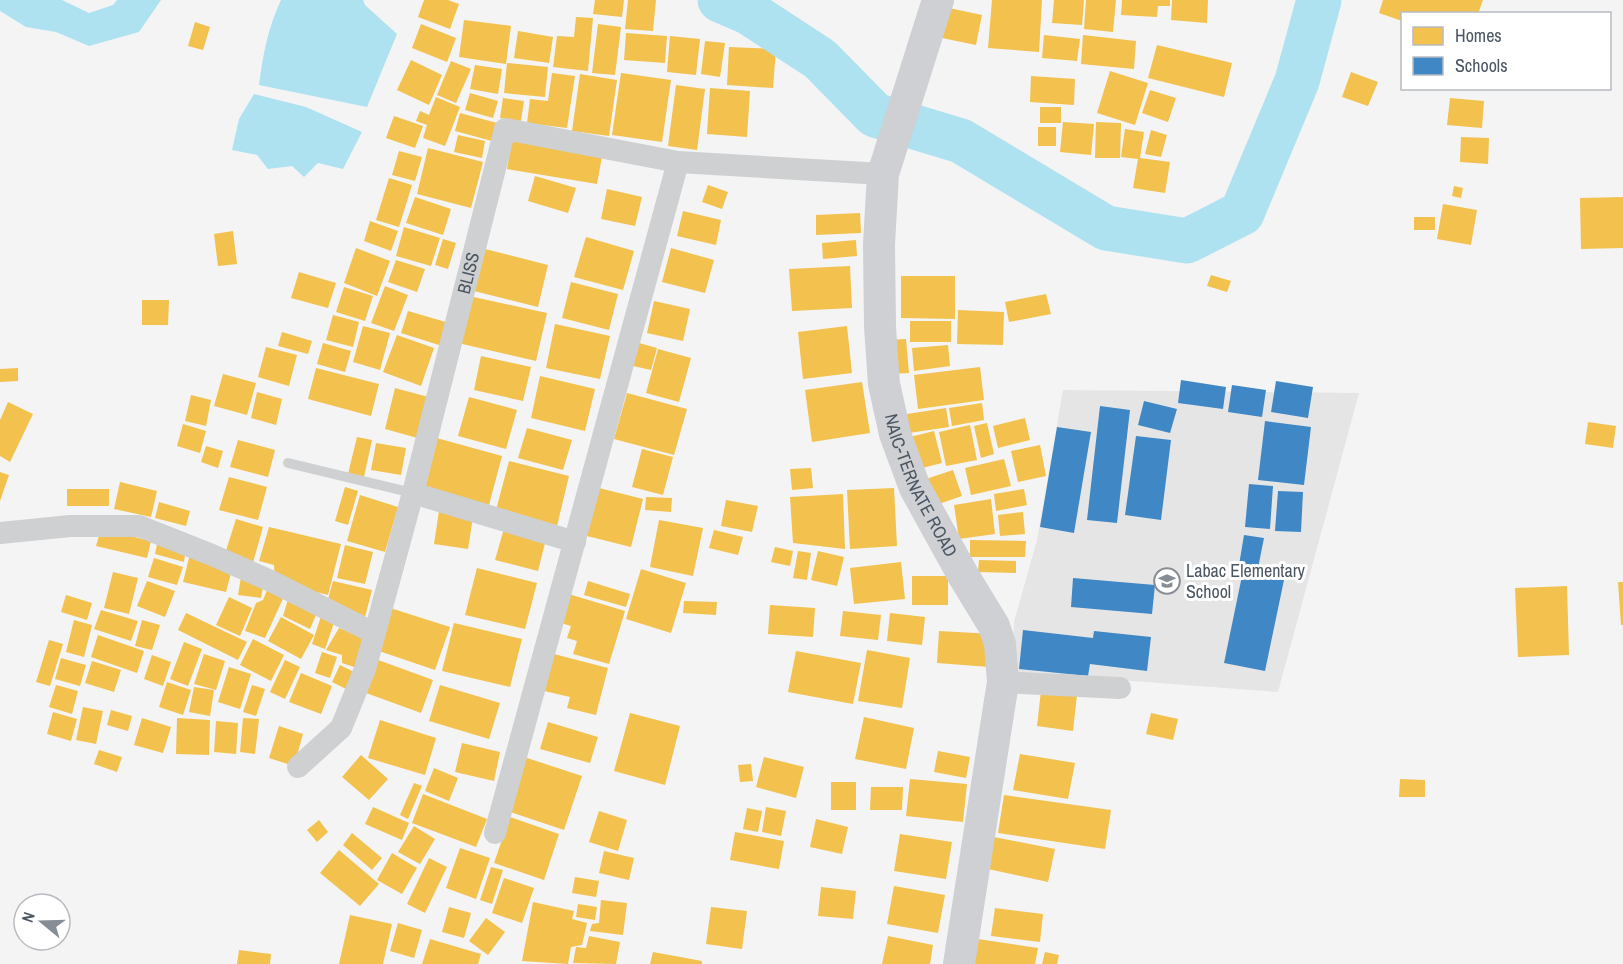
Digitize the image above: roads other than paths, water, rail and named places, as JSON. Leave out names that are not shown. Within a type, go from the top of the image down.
[{"type":"main road","name":"NAIC-TERNATE ROAD","points":[[939,0],[883,174],[879,244],[880,327],[884,384],[895,434],[915,488],[994,626],[1000,644],[1003,682],[959,964]]},
{"type":"street","name":"BLISS","points":[[298,767],[341,728],[365,669],[413,493],[505,129],[678,162],[883,174]]},
{"type":"street","points":[[495,833],[678,162]]},
{"type":"street","points":[[413,493],[575,542]]},
{"type":"street","points":[[0,533],[70,526],[139,526],[271,581],[375,633]]},
{"type":"street","points":[[1003,682],[1120,688]]},
{"type":"lane","points":[[288,464],[413,493]]},
{"type":"water","points":[[0,0],[62,0],[89,13],[113,5],[117,0],[161,0],[139,32],[89,46],[56,32],[26,27],[0,11]]},
{"type":"water","points":[[281,0],[363,0],[365,5],[397,34],[367,107],[259,85],[267,41]]},
{"type":"water","points":[[254,94],[306,107],[362,132],[343,169],[318,163],[304,177],[292,166],[268,169],[257,155],[232,150],[239,119]]},
{"type":"waterway","points":[[720,0],[748,12],[820,59],[875,115],[961,141],[1106,228],[1187,241],[1242,213],[1297,81],[1319,0]]},
{"type":"place","name":"Labac Elementary School","points":[[1167,581]]}]
